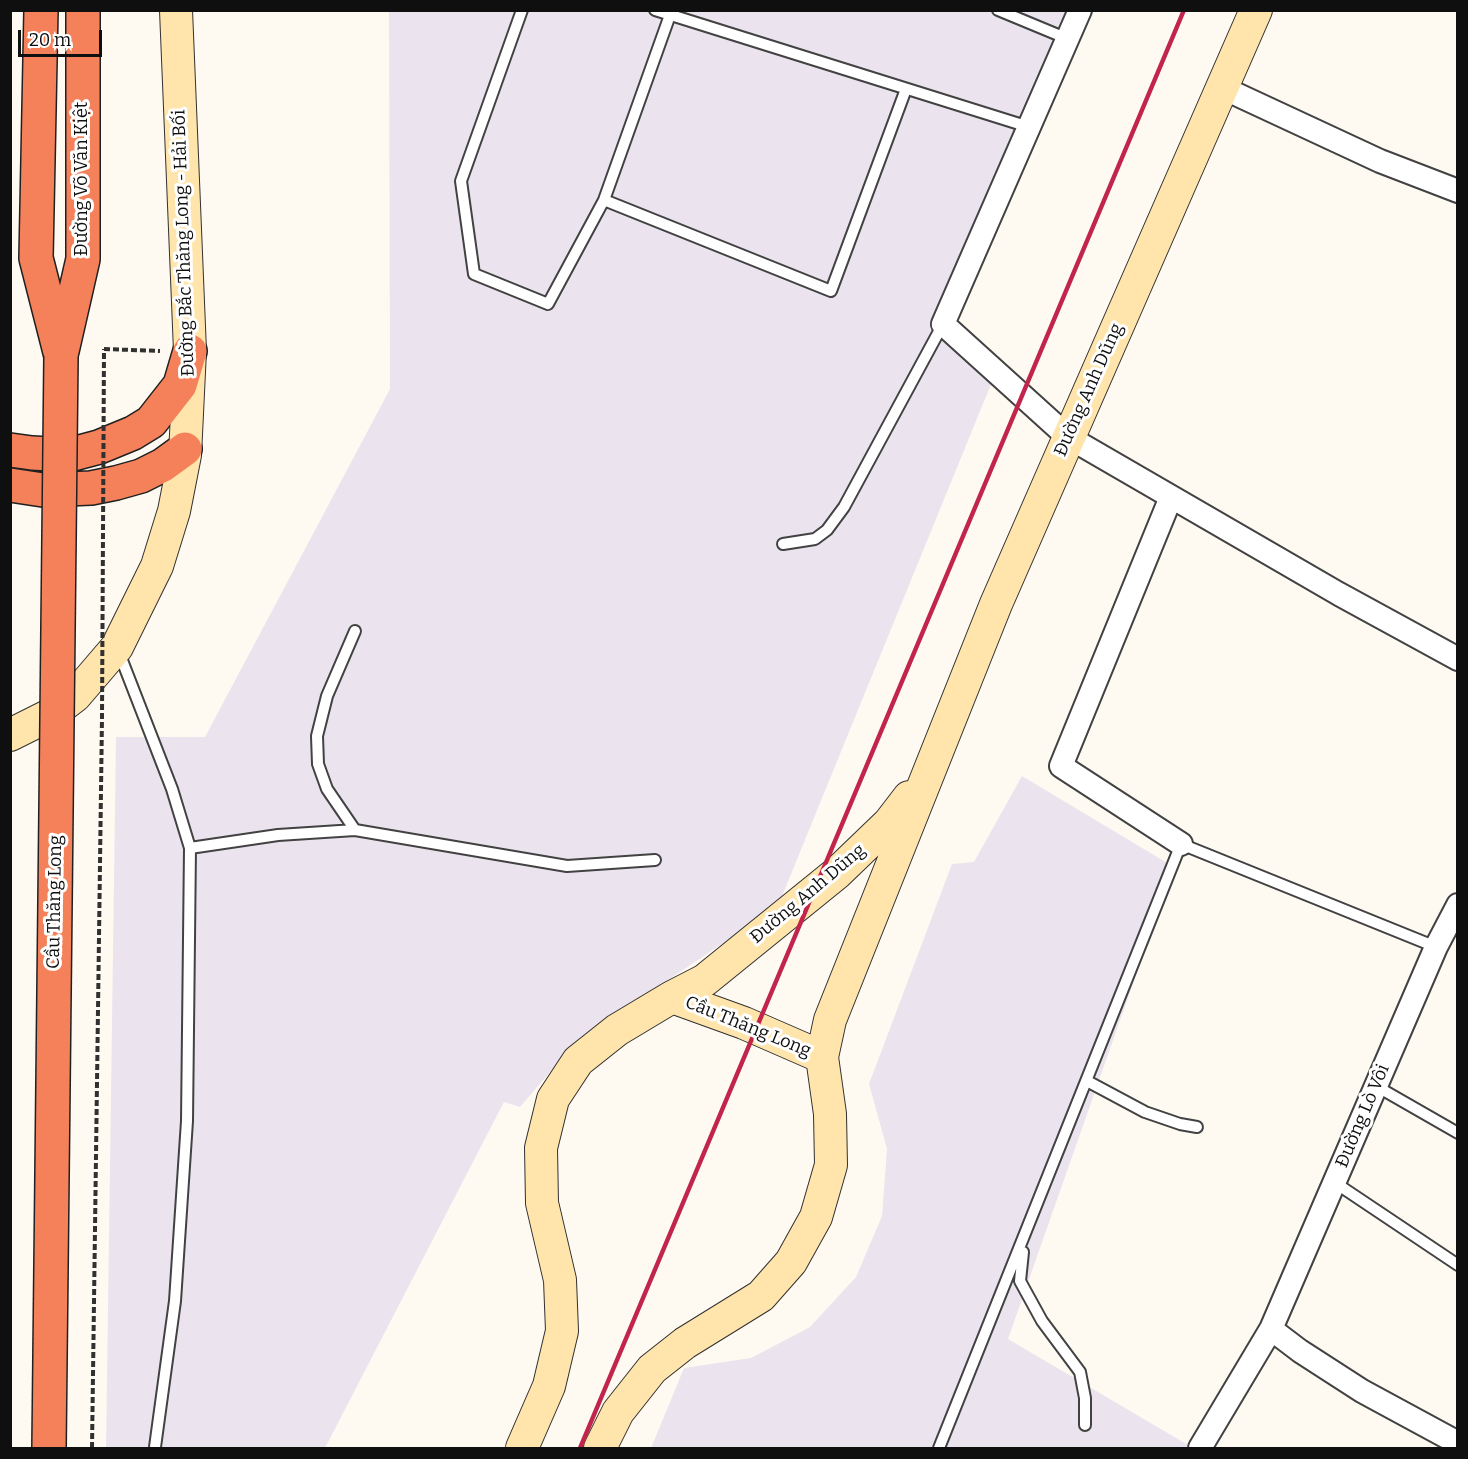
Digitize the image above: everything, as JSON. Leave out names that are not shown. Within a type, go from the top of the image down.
[{"type":"highway","points":[[41,10],[36,258],[61,356]]},
{"type":"highway","name":"Đường Võ Văn Kiệt","points":[[61,356],[83,259],[82,10]]},
{"type":"highway","points":[[10,450],[69,455],[99,447],[133,433],[151,422],[180,386],[190,351]]},
{"type":"highway","name":"Cầu Thăng Long","points":[[49,1449],[61,356]]},
{"type":"highway","points":[[10,485],[43,490],[92,488],[141,476],[163,465],[185,449]]},
{"type":"main road","name":"Đường Bắc Thăng Long - Hải Bối","points":[[10,735],[50,715],[75,696],[117,647],[157,566],[174,511],[185,449],[190,351],[176,10]]},
{"type":"main road","name":"Đường Anh Dũng","points":[[822,1057],[830,1020],[996,604],[1256,10]]},
{"type":"main road","name":"Đường Anh Dũng","points":[[672,997],[705,980],[837,873],[889,823],[928,772]]},
{"type":"main road","name":"Cầu Thăng Long","points":[[522,1449],[549,1386],[562,1331],[560,1280],[542,1203],[541,1148],[553,1099],[578,1061],[617,1030],[672,997],[744,1023],[822,1057],[830,1114],[831,1165],[816,1218],[791,1262],[761,1296],[685,1344],[652,1369],[618,1412],[600,1449]]},
{"type":"street","points":[[1080,10],[943,324],[1068,437],[1339,594],[1458,659]]},
{"type":"street","points":[[1223,88],[1380,161],[1458,191]]},
{"type":"street","points":[[1171,497],[1061,766],[1181,844]]},
{"type":"street","name":"Đường Lò Vôi","points":[[1200,1449],[1271,1329],[1436,947],[1458,905]]},
{"type":"street","points":[[1271,1329],[1300,1351],[1362,1391],[1458,1443]]},
{"type":"lane","points":[[522,10],[461,181],[474,274],[548,304],[604,200],[670,15]]},
{"type":"lane","points":[[655,10],[1029,127]]},
{"type":"lane","points":[[998,10],[1068,39]]},
{"type":"lane","points":[[604,200],[831,291],[906,89]]},
{"type":"lane","points":[[783,544],[815,538],[827,530],[844,507],[943,324]]},
{"type":"lane","points":[[355,631],[327,696],[317,736],[318,764],[327,789],[355,830]]},
{"type":"lane","points":[[117,647],[172,789],[190,848],[187,1121],[175,1301],[155,1447]]},
{"type":"lane","points":[[190,848],[278,835],[355,830],[567,866],[655,860]]},
{"type":"lane","points":[[939,1449],[1181,844],[1436,947]]},
{"type":"lane","points":[[1087,1081],[1145,1112],[1180,1124],[1197,1127]]},
{"type":"lane","points":[[1376,1086],[1458,1133]]},
{"type":"lane","points":[[1334,1182],[1458,1265]]},
{"type":"lane","points":[[1025,1236],[1020,1281],[1042,1321],[1080,1372],[1085,1398],[1085,1425]]},
{"type":"path","points":[[92,1449],[102,718],[104,350],[190,351]]},
{"type":"shaded area","points":[[389,11],[1081,11],[943,324],[996,372],[778,906],[576,1042],[520,1107],[504,1102],[325,1448],[106,1448],[116,737],[205,737],[390,389]]},
{"type":"shaded area","points":[[1022,776],[1174,867],[1008,1339],[1193,1448],[651,1448],[684,1368],[751,1358],[810,1327],[856,1277],[882,1216],[887,1149],[869,1084],[952,864],[974,862]]},
{"type":"railway","points":[[580,1448],[1184,10]]}]
